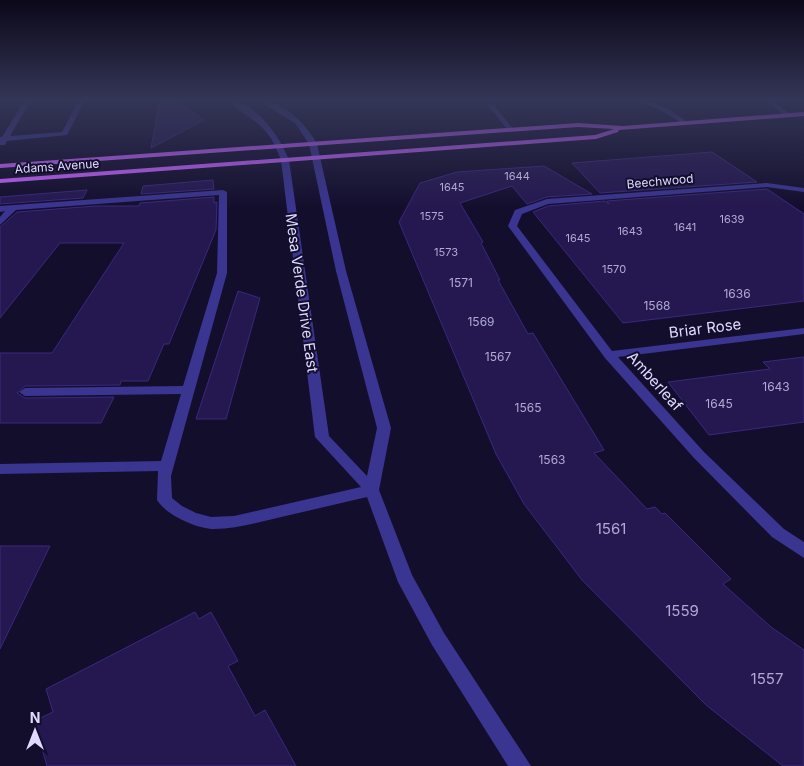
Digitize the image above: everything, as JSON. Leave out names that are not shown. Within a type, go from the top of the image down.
[{"type":"main road","name":"Adams Avenue","points":[[0,166],[429,136]]},
{"type":"main road","name":"Adams Avenue","points":[[0,181],[600,136]]},
{"type":"street","points":[[0,146],[2,138],[37,136]]},
{"type":"street","name":"Mesa Verde Drive East","points":[[275,136],[285,160],[322,437],[372,490],[404,577],[438,639],[517,765]]},
{"type":"street","points":[[0,208],[223,192],[222,273],[164,476],[165,500],[177,510],[190,517],[211,523],[234,522],[372,490],[384,428],[341,271],[309,136]]},
{"type":"street","name":"Beechwood","points":[[518,212],[547,202],[767,185],[804,190]]},
{"type":"street","points":[[0,222],[13,208]]},
{"type":"street","name":"Amberleaf","points":[[518,212],[512,226],[609,355],[699,455],[778,532],[804,551]]},
{"type":"street","name":"Briar Rose","points":[[609,355],[804,331]]},
{"type":"street","points":[[24,392],[189,390]]},
{"type":"street","points":[[0,469],[167,466]]},
{"type":"building","points":[[153,136],[174,136],[151,148]]},
{"type":"building","points":[[712,152],[757,182],[600,193],[572,163]]},
{"type":"building","points":[[544,166],[592,194],[547,197],[527,204],[512,186],[460,203],[483,242],[481,243],[500,280],[498,280],[528,334],[533,333],[604,450],[594,453],[647,509],[655,507],[662,514],[665,513],[731,579],[723,584],[771,627],[804,650],[804,766],[783,766],[706,705],[582,580],[524,504],[496,454],[399,222],[420,183],[457,172]]},
{"type":"building","points":[[213,180],[214,189],[141,194],[143,186]]},
{"type":"building","points":[[767,189],[804,214],[804,301],[623,323],[533,212],[548,206],[605,201],[609,204],[607,201]]},
{"type":"building","points":[[87,190],[83,198],[0,204],[0,197]]},
{"type":"building","points":[[214,197],[214,203],[217,202],[216,230],[169,344],[164,344],[148,381],[121,381],[120,385],[25,386],[17,393],[25,398],[114,397],[101,423],[0,423],[0,353],[52,353],[124,243],[60,243],[0,318],[0,227],[17,212],[95,206],[139,206],[140,203]]},
{"type":"building","points":[[238,291],[260,298],[226,419],[196,419]]},
{"type":"building","points":[[804,357],[804,422],[709,435],[668,382],[770,369],[763,362]]},
{"type":"building","points":[[0,546],[50,546],[0,649]]},
{"type":"building","points":[[195,612],[199,619],[211,612],[238,661],[228,666],[255,716],[265,710],[296,766],[47,766],[34,721],[53,712],[46,689]]}]
